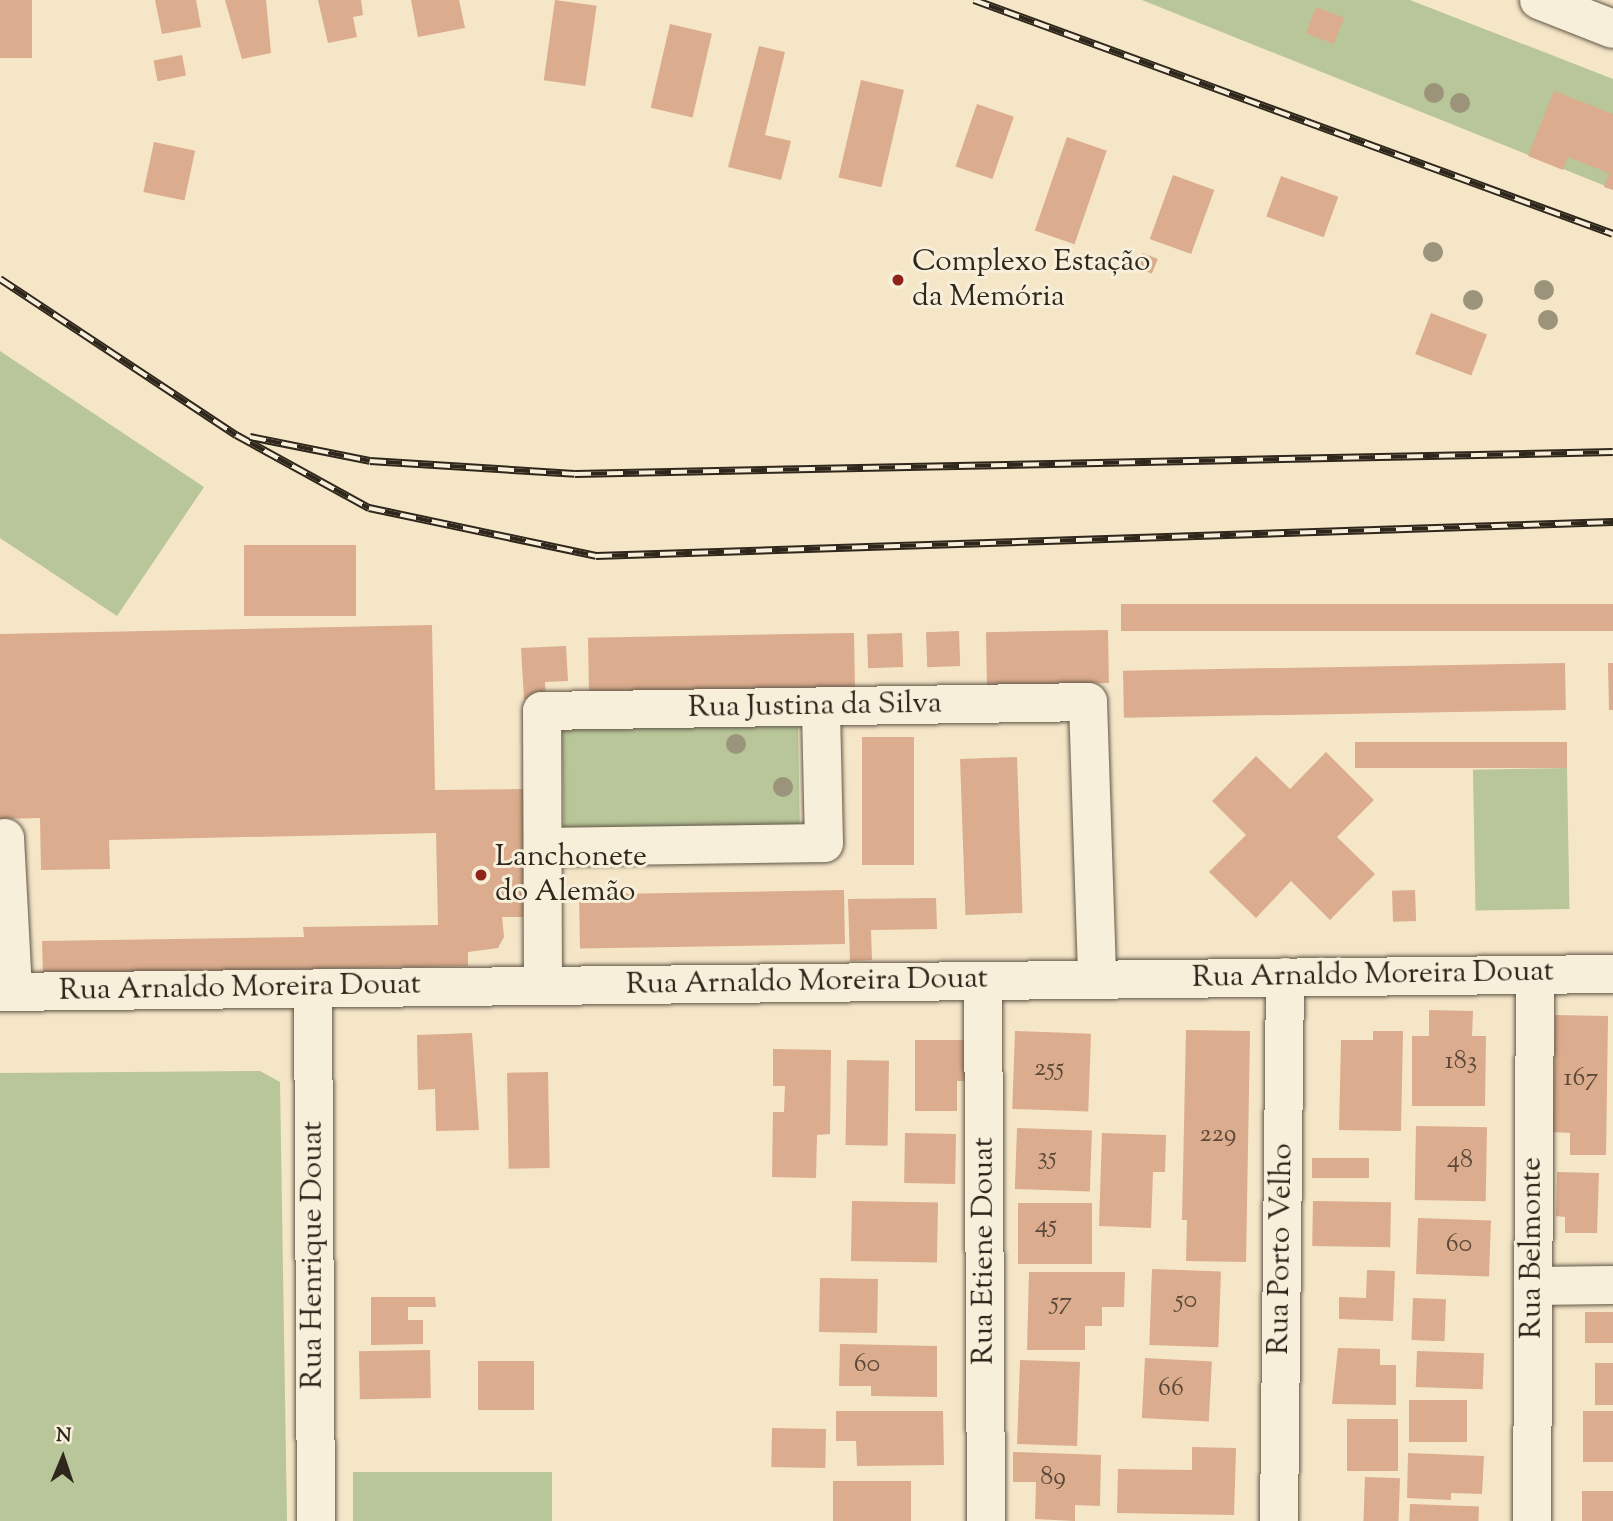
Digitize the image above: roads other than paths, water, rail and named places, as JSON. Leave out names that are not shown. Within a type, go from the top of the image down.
[{"type":"street","points":[[1539,0],[1613,29]]},
{"type":"street","name":"Rua Justina da Silva","points":[[543,847],[542,711],[1088,702],[1097,979]]},
{"type":"street","points":[[543,986],[543,847],[824,843],[821,707]]},
{"type":"street","points":[[5,838],[6,992]]},
{"type":"street","name":"Rua Arnaldo Moreira Douat","points":[[6,992],[1613,974]]},
{"type":"street","name":"Rua Belmonte","points":[[1532,1521],[1535,975]]},
{"type":"street","name":"Rua Porto Velho","points":[[1279,1521],[1285,977]]},
{"type":"street","name":"Rua Etiene Douat","points":[[983,981],[986,1521]]},
{"type":"street","name":"Rua Henrique Douat","points":[[313,989],[316,1521]]},
{"type":"street","points":[[1533,1286],[1613,1285]]},
{"type":"railway","points":[[974,0],[1613,234]]},
{"type":"railway","points":[[0,279],[236,435],[369,508],[596,556],[1613,522]]},
{"type":"railway","points":[[250,437],[370,461],[575,474],[1613,452]]},
{"type":"place","name":"Complexo Estação da Memória","points":[[898,280]]},
{"type":"place","name":"Lanchonete do Alemão","points":[[481,875]]}]
